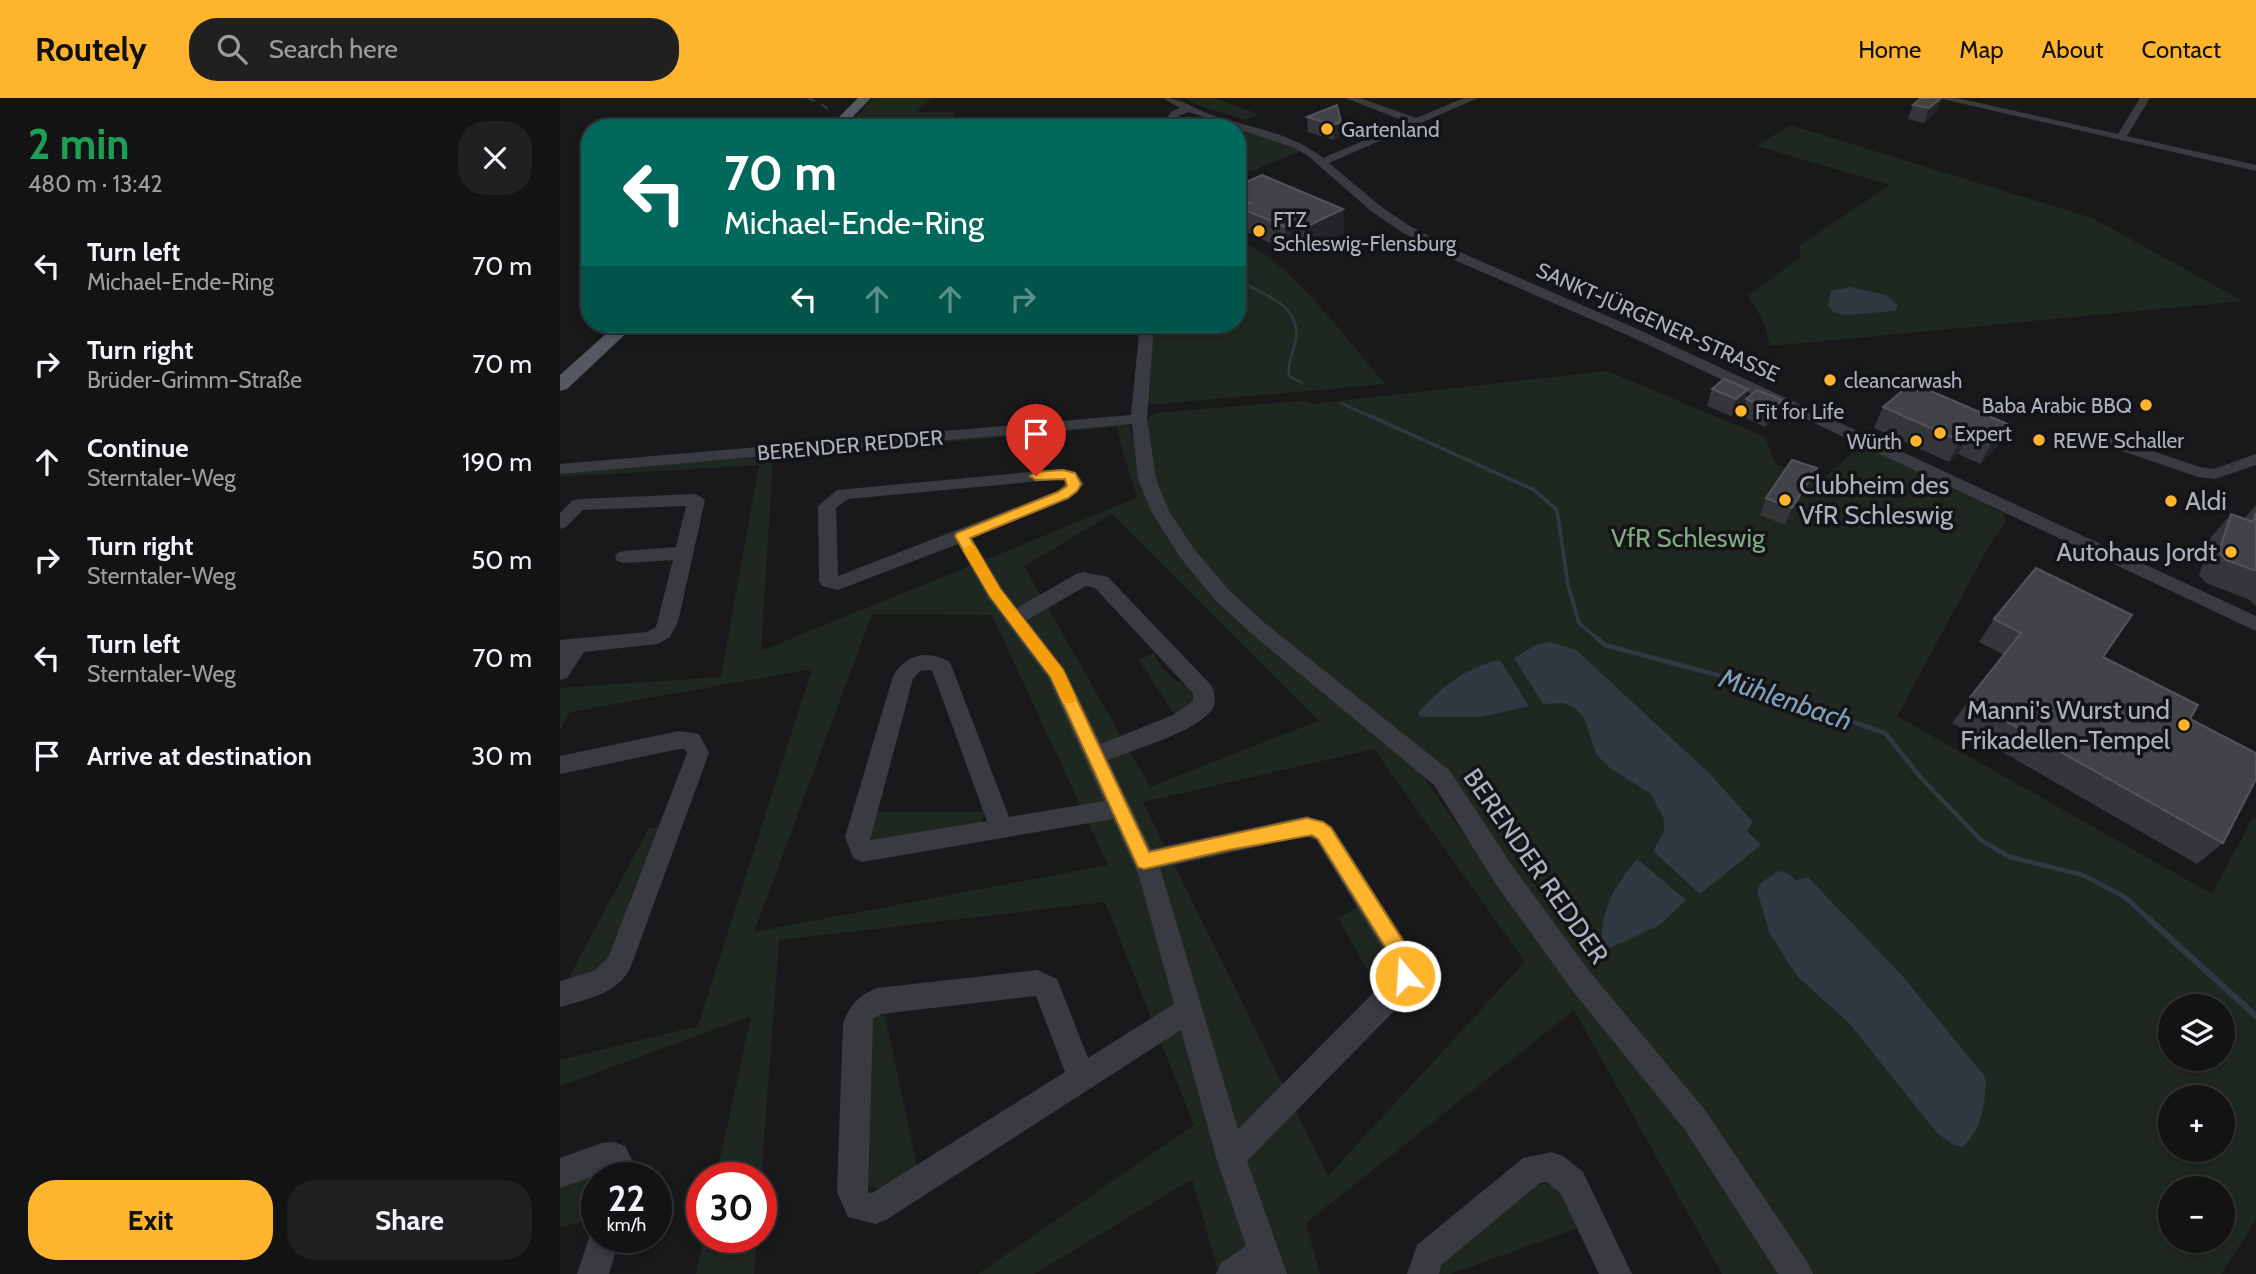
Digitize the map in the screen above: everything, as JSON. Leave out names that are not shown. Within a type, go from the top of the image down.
[{"type":"main road","points":[[843,119],[865,98]]},
{"type":"main road","points":[[560,385],[617,333]]},
{"type":"street","name":"SANKT-JÜRGENER-STRASSE","points":[[1168,98],[1187,109],[1219,119]]},
{"type":"street","points":[[1350,98],[1417,122]]},
{"type":"street","points":[[1322,162],[1473,98]]},
{"type":"street","points":[[1943,98],[2256,168]]},
{"type":"street","points":[[2122,136],[2145,98]]},
{"type":"street","points":[[1172,119],[1176,113],[1187,109]]},
{"type":"street","name":"SANKT-JÜRGENER-STRASSE","points":[[1246,128],[1288,141],[1311,153],[1375,208],[1404,228],[1457,256],[1667,348],[2256,624]]},
{"type":"street","points":[[1140,415],[1146,333]]},
{"type":"street","name":"BERENDER REDDER","points":[[560,469],[1140,415],[1147,479],[1153,496],[1160,511],[1201,571],[1259,629],[1442,778],[1504,876],[1581,981],[1695,1119],[1797,1274]]},
{"type":"street","points":[[2096,437],[2198,472],[2215,474],[2256,459]]},
{"type":"street","points":[[1063,474],[1070,476],[1075,484],[1063,495],[962,536],[863,575],[838,583],[829,581],[827,506],[843,494],[1063,474]]},
{"type":"street","points":[[560,523],[578,505],[696,500],[668,622],[663,632],[651,639],[569,647],[560,672]]},
{"type":"street","points":[[962,536],[995,593],[1057,674],[1144,861],[1190,1009],[1231,1157],[1268,1263],[1232,1274]]},
{"type":"street","points":[[624,557],[683,553]]},
{"type":"street","points":[[1015,618],[1070,584],[1083,579],[1101,582],[1204,691],[1204,705],[1181,721],[1095,756]]},
{"type":"street","points":[[1001,828],[943,667],[934,662],[914,664],[903,676],[858,838],[862,851],[1001,828],[1119,808]]},
{"type":"street","points":[[560,765],[679,740],[691,740],[698,753],[618,965],[601,981],[560,994]]},
{"type":"street","points":[[1144,861],[1307,826],[1316,828],[1324,833],[1404,958],[1405,976],[1397,990],[1231,1157]]},
{"type":"street","points":[[1081,1077],[1048,988],[1037,983],[877,1000],[863,1010],[857,1023],[852,1192],[859,1206],[875,1209],[1190,1009]]},
{"type":"street","points":[[590,1162],[614,1157],[617,1162]]},
{"type":"street","points":[[560,1173],[581,1165]]},
{"type":"street","points":[[1423,1274],[1428,1256],[1534,1169],[1552,1167],[1572,1183],[1616,1274]]},
{"type":"street","points":[[593,1274],[599,1253]]},
{"type":"green space","points":[[874,98],[931,98],[917,112],[955,112],[952,119],[854,119]]},
{"type":"green space","points":[[1186,98],[1213,98],[1259,114],[1246,120],[1198,105]]},
{"type":"green space","points":[[1790,125],[2092,218],[2243,301],[1770,346],[1764,322],[1748,296],[1801,257],[1799,246],[1890,185],[1757,146]]},
{"type":"green space","points":[[1246,131],[1301,151],[1246,173]]},
{"type":"green space","points":[[1246,244],[1276,263],[1296,282],[1385,384],[1147,405],[1152,333],[1246,333]]},
{"type":"green space","name":"VfR Schleswig","points":[[1607,371],[1765,437],[1776,465],[1825,477],[1862,445],[2003,513],[2005,523],[1989,546],[1897,716],[2212,894],[2253,817],[2256,818],[2256,1220],[2235,1252],[2235,1176],[2158,1176],[2158,1253],[2235,1253],[2221,1274],[1813,1274],[1509,867],[1446,770],[1295,650],[1210,573],[1180,532],[1161,498],[1150,462],[1147,419],[1156,413],[1304,401],[1312,404]]},
{"type":"green space","points":[[1109,423],[1130,425],[1141,480],[1163,530],[1419,771],[1566,978],[1687,1127],[1778,1274],[1722,1274],[1574,1010],[1306,1223],[1320,1274],[1219,1274],[1192,1179],[1034,1274],[978,1274],[1194,1125],[1105,902],[779,940],[762,1162],[719,1162],[751,1016],[560,1086],[560,1060],[698,1026],[812,669],[570,712],[560,730],[560,688],[721,677],[759,465],[560,477],[560,472],[764,457]],"holes":[[[1116,427],[1137,498],[761,651],[773,458]],[[1112,514],[1318,720],[1318,721],[1150,787],[1024,566]],[[872,614],[992,615],[1108,865],[754,932]],[[1374,749],[1525,962],[1328,1176],[1143,802]]]},
{"type":"green space","points":[[1156,652],[1155,658],[1167,673],[1186,685],[1194,696],[1195,702],[1176,717],[1139,660]]},
{"type":"green space","points":[[873,812],[985,812],[982,820],[973,828],[872,840],[868,832]]},
{"type":"green space","points":[[666,826],[645,862],[629,901],[635,907],[604,969],[565,985],[649,828]]},
{"type":"green space","points":[[1359,907],[1395,962],[1396,977],[1382,996],[1338,918]]},
{"type":"green space","points":[[884,1011],[918,1172],[892,1187],[879,1188],[864,1184],[871,1021]]},
{"type":"green space","points":[[581,1174],[581,1222],[560,1227],[560,1179]]},
{"type":"green space","points":[[1547,1183],[1564,1196],[1581,1227],[1450,1274],[1438,1274],[1439,1266],[1532,1186]]},
{"type":"green space","points":[[701,1253],[756,1253],[754,1274],[696,1274]]},
{"type":"shaded area","points":[[1850,287],[1886,295],[1898,306],[1895,311],[1845,315],[1833,312],[1828,305],[1831,291]]},
{"type":"shaded area","points":[[1551,642],[1576,650],[1710,774],[1753,822],[1747,831],[1761,845],[1700,894],[1653,851],[1664,832],[1664,819],[1651,794],[1610,768],[1596,754],[1584,718],[1576,709],[1564,703],[1543,704],[1514,658],[1536,645]]},
{"type":"shaded area","points":[[1500,660],[1529,706],[1481,717],[1421,717],[1418,713],[1454,680],[1476,667]]},
{"type":"shaded area","points":[[1637,859],[1686,900],[1660,925],[1610,948],[1602,943],[1607,908],[1622,878]]},
{"type":"shaded area","points":[[1778,871],[1787,873],[1797,881],[1808,877],[1904,978],[1986,1078],[1982,1115],[1975,1132],[1963,1147],[1952,1144],[1937,1133],[1850,1024],[1797,976],[1769,932],[1757,890],[1761,883]]},
{"type":"building","points":[[1921,98],[1941,98],[1929,108],[1913,105]]},
{"type":"building","points":[[1337,105],[1341,122],[1333,125],[1307,117]]},
{"type":"building","points":[[1262,175],[1343,209],[1306,227],[1295,222],[1285,227],[1246,210],[1246,206],[1251,203],[1246,201],[1246,182]]},
{"type":"building","points":[[1724,379],[1748,389],[1736,399],[1712,389]]},
{"type":"building","points":[[1912,383],[2010,425],[1992,442],[1969,433],[1960,441],[1883,407]]},
{"type":"building","points":[[1757,390],[1782,400],[1771,410],[1746,399]]},
{"type":"building","points":[[1792,460],[1817,468],[1792,508],[1766,498]]},
{"type":"building","points":[[2256,513],[2256,571],[2226,560],[2219,552],[2231,514],[2253,522]]},
{"type":"building","points":[[2036,568],[2132,615],[2103,657],[2198,705],[2190,719],[2256,753],[2256,779],[2223,843],[1968,700],[2021,633],[1994,619]]},
{"type":"waterway","name":"Mühlenbach","points":[[808,98],[814,101]]},
{"type":"waterway","name":"Mühlenbach","points":[[822,105],[827,108]]},
{"type":"waterway","name":"Mühlenbach","points":[[1246,284],[1277,301],[1292,316],[1296,326],[1296,338],[1289,376],[1302,383]]},
{"type":"waterway","name":"Mühlenbach","points":[[1341,403],[1371,417]]},
{"type":"waterway","name":"Mühlenbach","points":[[1368,415],[1534,490],[1557,510],[1568,585],[1579,623],[1599,640]]},
{"type":"waterway","name":"Mühlenbach","points":[[1597,638],[1605,645],[1721,676],[1885,733],[1922,779],[1982,841],[2010,857],[2083,875],[2125,897],[2151,921]]},
{"type":"waterway","name":"Mühlenbach","points":[[2149,919],[2256,1016]]},
{"type":"slow traffic","points":[[970,550],[995,593],[1057,674],[1068,698]]},
{"type":"place","name":"Gartenland","points":[[1327,129]]},
{"type":"place","name":"FTZ Schleswig-Flensburg","points":[[1259,231]]},
{"type":"place","name":"cleancarwash","points":[[1830,380]]},
{"type":"place","name":"Baba Arabic BBQ","points":[[2146,405]]},
{"type":"place","name":"Fit for Life","points":[[1741,411]]},
{"type":"place","name":"Expert","points":[[1940,433]]},
{"type":"place","name":"REWE Schaller","points":[[2039,440]]},
{"type":"place","name":"Würth","points":[[1916,441]]},
{"type":"place","name":"Clubheim des VfR Schleswig","points":[[1785,500]]},
{"type":"place","name":"Aldi","points":[[2171,501]]},
{"type":"place","name":"Autohaus Jordt","points":[[2231,552]]},
{"type":"place","name":"Manni's Wurst und Frikadellen-Tempel","points":[[2184,725]]},
{"type":"route","points":[[1036,476],[1063,474],[1070,476],[1075,484],[1063,495],[962,536],[995,593],[1057,674],[1144,861],[1307,826],[1316,828],[1324,833],[1404,958],[1405,976]]}]
